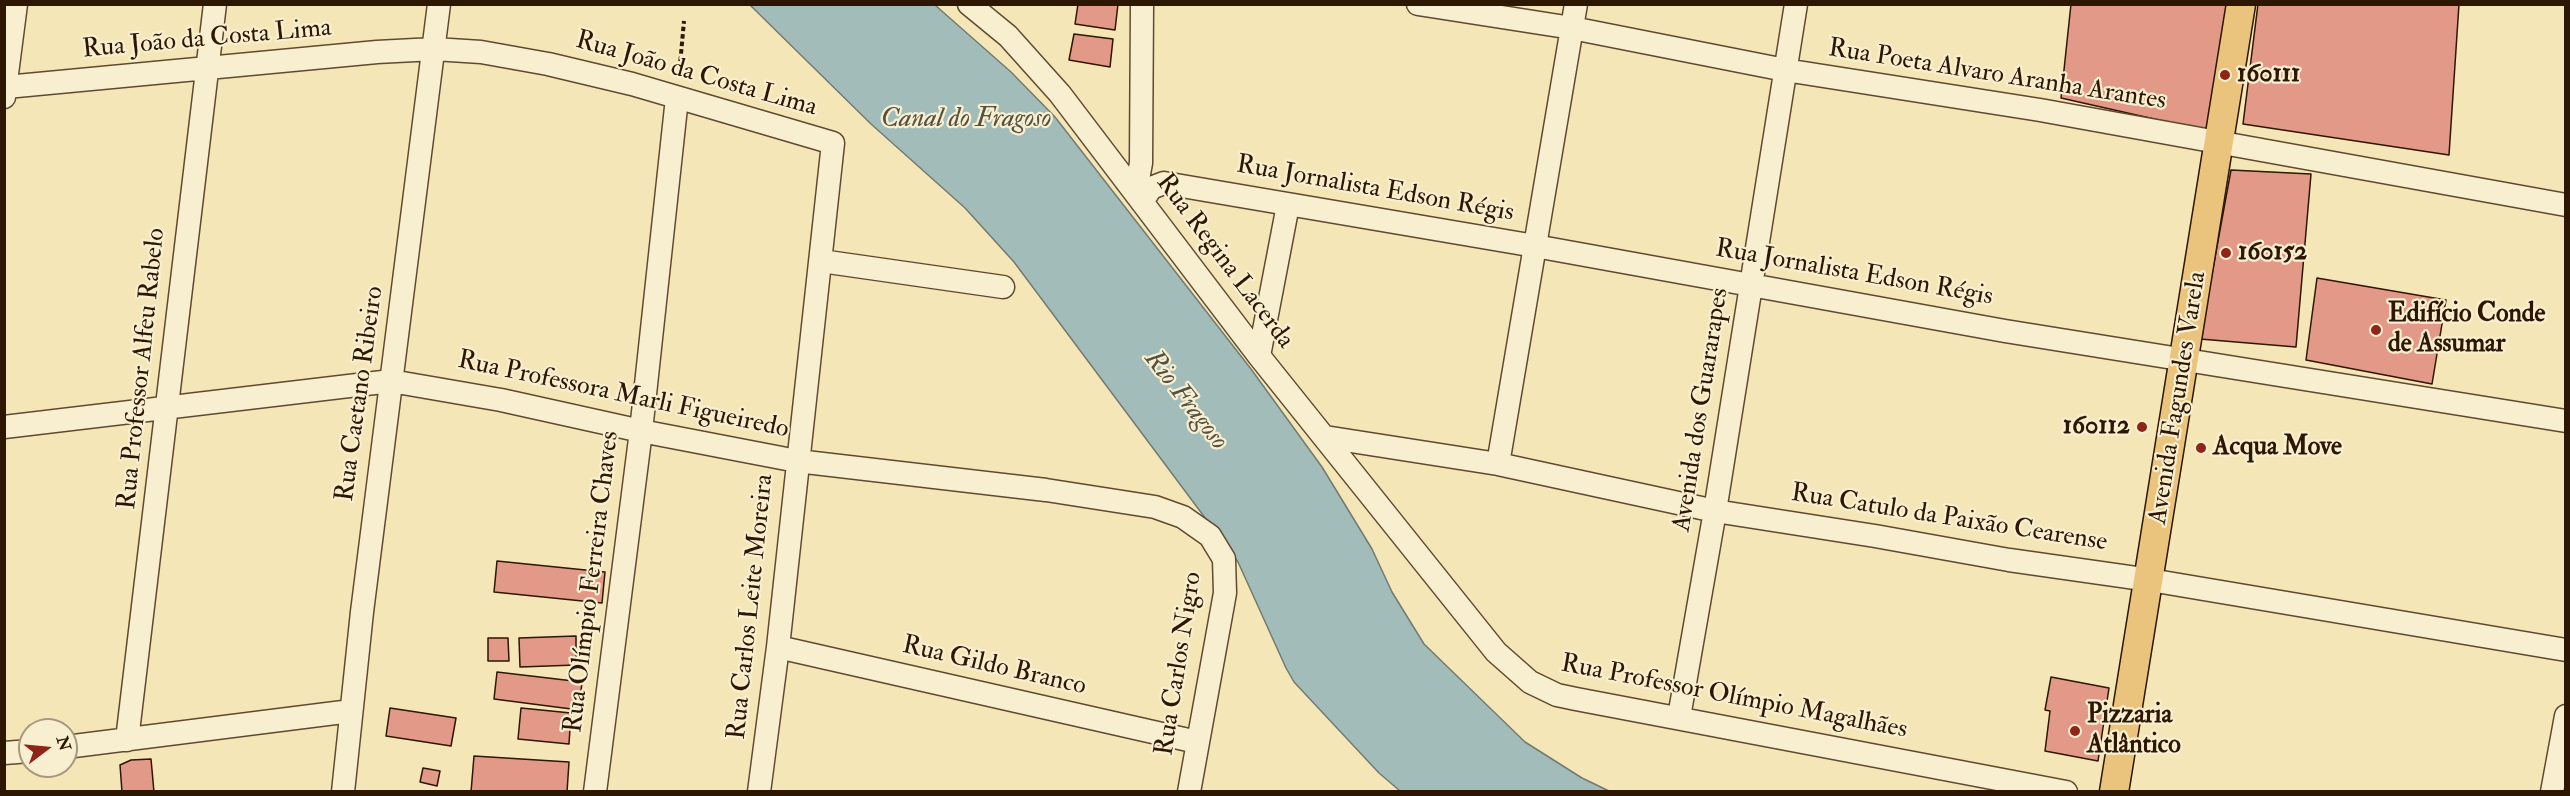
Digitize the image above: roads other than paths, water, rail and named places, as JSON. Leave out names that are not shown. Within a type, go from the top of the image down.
[{"type":"main road","name":"Avenida Fagundes Varela","points":[[2114,792],[2150,580],[2241,4]]},
{"type":"street","points":[[5,92],[16,4]]},
{"type":"street","name":"Rua Professor Alfeu Rabelo","points":[[127,740],[215,4]]},
{"type":"street","name":"Rua Caetano Ribeiro","points":[[343,792],[391,381],[439,4]]},
{"type":"street","points":[[969,4],[1008,36],[1060,94],[1126,181]]},
{"type":"street","name":"Rua Regina Lacerda","points":[[1142,4],[1141,162],[1139,174],[1126,181],[1259,357],[1325,437]]},
{"type":"street","name":"Rua Poeta Alvaro Aranha Arantes","points":[[1419,4],[1572,28],[1785,70],[2040,110],[2565,205]]},
{"type":"street","points":[[1498,464],[1576,4]]},
{"type":"street","name":"Avenida dos Guararapes","points":[[1679,717],[1715,512],[1796,4]]},
{"type":"street","name":"Rua João da Costa Lima","points":[[5,92],[377,52],[434,49],[481,52],[601,75],[833,143]]},
{"type":"street","name":"Rua Olímpio Ferreira Chaves","points":[[595,792],[641,431],[677,98]]},
{"type":"street","name":"Rua Carlos Leite Moreira","points":[[759,792],[778,647],[833,143]]},
{"type":"street","name":"Rua Jornalista Edson Régis","points":[[1142,202],[1151,188],[1164,183],[1535,246],[2006,331],[2565,421]]},
{"type":"street","points":[[1259,357],[1288,205]]},
{"type":"street","points":[[821,261],[1003,287]]},
{"type":"street","name":"Rua Professora Marli Figueiredo","points":[[4,426],[391,381],[490,398],[641,431],[797,461],[1132,502],[1183,517],[1201,528],[1218,546]]},
{"type":"street","name":"Rua Catulo da Paixão Cearense","points":[[1325,437],[1498,464],[1715,512],[1875,536],[2009,560],[2150,580],[2565,650]]},
{"type":"street","name":"Rua Professor Olímpio Magalhães","points":[[1325,437],[1467,618],[1515,671],[1530,682],[1557,695],[2066,792]]},
{"type":"street","name":"Rua Carlos Nigro","points":[[1189,792],[1225,593],[1225,566],[1218,546]]},
{"type":"street","name":"Rua Gildo Branco","points":[[778,647],[1197,742]]},
{"type":"street","points":[[78,746],[351,711]]},
{"type":"street","points":[[2552,792],[2565,716]]},
{"type":"water","name":"Canal do Fragoso","points":[[750,5],[935,5],[1011,72],[1055,117],[1251,369],[1322,467],[1372,549],[1392,592],[1424,644],[1525,742],[1582,778],[1609,791],[1400,791],[1379,773],[1294,682],[1238,562],[1014,262],[965,208],[871,124]]},
{"type":"place","name":"160111","points":[[2225,75]]},
{"type":"place","name":"160152","points":[[2226,253]]},
{"type":"place","name":"Edifício Conde de Assumar","points":[[2376,330]]},
{"type":"place","name":"160112","points":[[2142,427]]},
{"type":"place","name":"Acqua Move","points":[[2201,448]]},
{"type":"place","name":"Pizzaria Atlântico","points":[[2075,731]]},
{"type":"water label","name":"Rio Fragoso","points":[[1185,401]]}]
